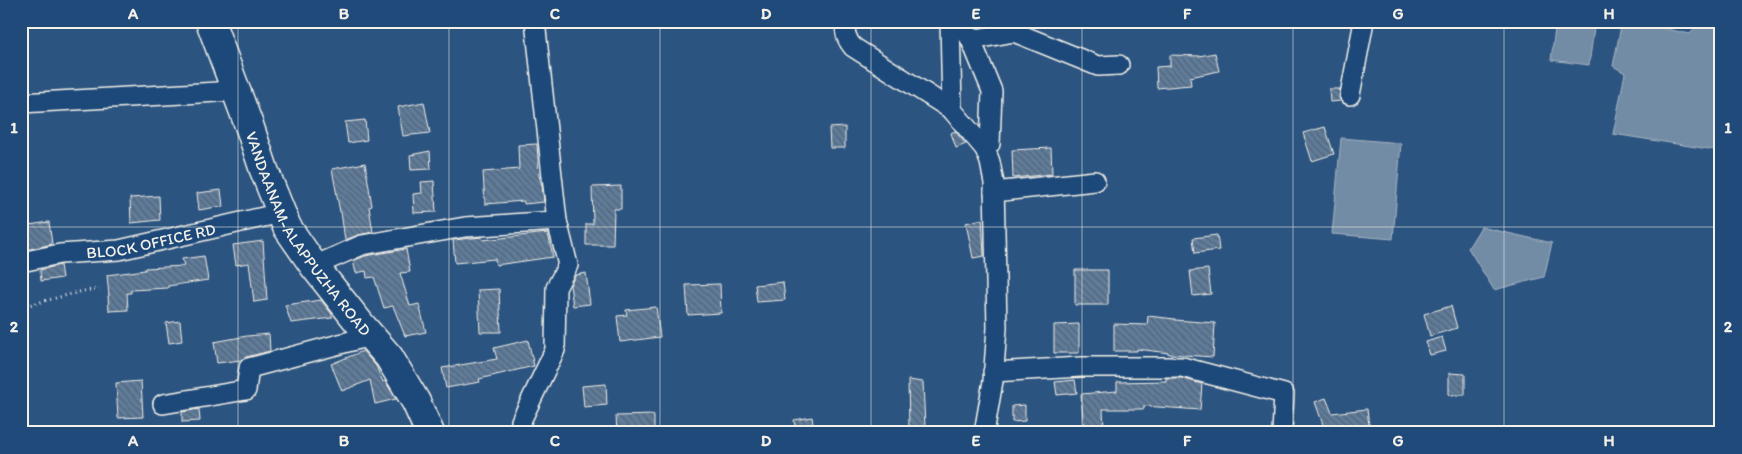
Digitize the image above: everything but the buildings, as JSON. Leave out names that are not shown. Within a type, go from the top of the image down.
[{"type":"main road","name":"VANDAANAM-ALAPPUZHA ROAD","points":[[210,21],[287,227],[314,266],[389,357],[416,402],[430,433]]},
{"type":"street","points":[[521,421],[555,350],[556,288],[568,265],[557,221],[535,21]]},
{"type":"street","points":[[846,21],[844,32],[853,47],[952,110],[984,149],[990,162],[994,192],[997,328],[984,433]]},
{"type":"street","points":[[950,21],[952,110]]},
{"type":"street","points":[[960,21],[971,40],[992,91],[990,144],[984,149]]},
{"type":"street","points":[[1350,95],[1364,21]]},
{"type":"street","points":[[971,40],[1014,32],[1098,66],[1119,65]]},
{"type":"street","points":[[21,103],[236,91]]},
{"type":"street","points":[[994,192],[1095,181]]},
{"type":"street","name":"BLOCK OFFICE RD","points":[[21,262],[60,254],[119,250],[281,213]]},
{"type":"street","points":[[314,266],[362,245],[465,227],[557,221]]},
{"type":"street","points":[[163,404],[246,390],[249,368],[370,336]]},
{"type":"street","points":[[993,372],[1080,367],[1182,366],[1284,394],[1282,433]]},
{"type":"path","points":[[21,307],[82,291],[99,289]]},
{"type":"water","points":[[1556,21],[1595,21],[1589,65],[1551,60]]},
{"type":"water","points":[[1622,21],[1630,21],[1690,34],[1700,21],[1721,21],[1721,151],[1613,134],[1625,73],[1613,66]]},
{"type":"water","points":[[1341,138],[1401,143],[1393,239],[1332,234]]},
{"type":"water","points":[[1481,227],[1552,243],[1544,277],[1494,290],[1468,248]]}]
